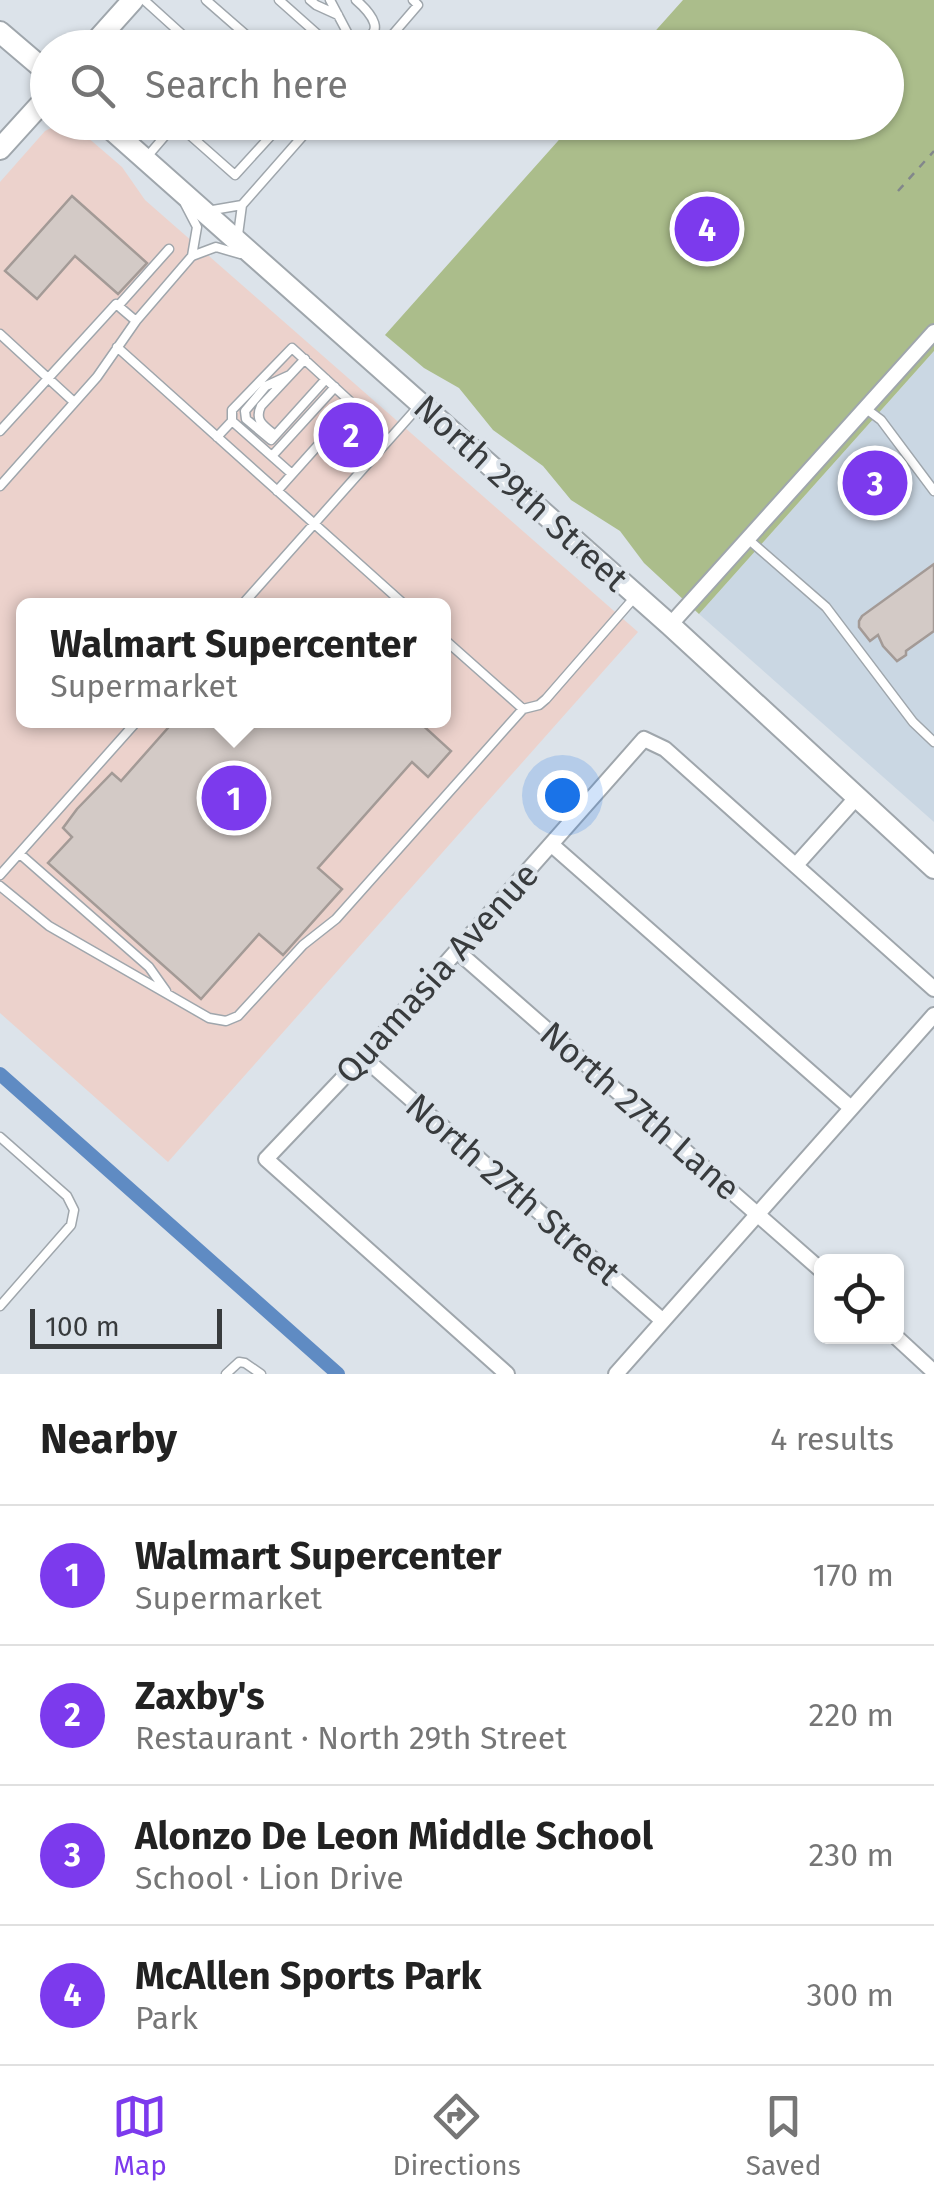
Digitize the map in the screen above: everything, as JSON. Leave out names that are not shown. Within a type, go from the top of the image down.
[{"type":"street","points":[[106,30],[133,0]]},
{"type":"street","points":[[0,32],[30,58]]},
{"type":"street","points":[[0,149],[30,116]]},
{"type":"street","name":"North 29th Street","points":[[124,140],[670,624],[934,868]]},
{"type":"street","points":[[670,624],[934,332]]},
{"type":"street","name":"Quamasia Avenue","points":[[507,1374],[266,1159],[364,1056],[644,739],[665,749],[796,865]]},
{"type":"street","points":[[856,798],[796,865],[934,989]]},
{"type":"street","points":[[552,845],[851,1108]]},
{"type":"street","name":"North 27th Lane","points":[[457,952],[814,1264]]},
{"type":"street","points":[[616,1374],[934,1015]]},
{"type":"street","name":"North 27th Street","points":[[364,1056],[664,1320]]},
{"type":"street","points":[[904,1344],[934,1372]]},
{"type":"lane","points":[[144,0],[172,30]]},
{"type":"lane","points":[[206,0],[240,30]]},
{"type":"lane","points":[[280,0],[313,30]]},
{"type":"lane","points":[[310,0],[338,15]]},
{"type":"lane","points":[[322,0],[338,15]]},
{"type":"lane","points":[[330,0],[346,30]]},
{"type":"lane","points":[[356,0],[372,14],[373,30]]},
{"type":"lane","points":[[396,30],[418,5],[413,0]]},
{"type":"lane","points":[[145,159],[161,140]]},
{"type":"lane","points":[[195,140],[234,175],[267,140]]},
{"type":"lane","points":[[238,242],[242,205],[298,140]]},
{"type":"lane","points":[[177,188],[197,226],[192,256]]},
{"type":"lane","points":[[204,212],[242,205]]},
{"type":"lane","points":[[0,486],[4,474],[97,377],[136,321],[192,256],[216,246],[257,258]]},
{"type":"lane","points":[[0,430],[169,249]]},
{"type":"lane","points":[[118,306],[136,321]]},
{"type":"lane","points":[[0,334],[74,402]]},
{"type":"lane","points":[[118,347],[397,598]]},
{"type":"lane","points":[[217,437],[232,421],[232,410],[292,348],[305,359],[354,406],[277,491]]},
{"type":"lane","points":[[305,359],[260,406],[259,421],[275,434],[326,379]]},
{"type":"lane","points":[[272,456],[335,387]]},
{"type":"lane","points":[[248,598],[421,404]]},
{"type":"lane","points":[[866,408],[881,420],[934,491]]},
{"type":"lane","points":[[232,421],[292,474]]},
{"type":"lane","points":[[748,538],[826,607],[912,722],[934,742]]},
{"type":"lane","points":[[0,886],[49,926],[168,995],[217,1021],[238,1016],[302,945],[336,918],[523,709],[546,699],[637,595]]},
{"type":"lane","points":[[451,645],[523,709]]},
{"type":"lane","points":[[0,875],[131,728]]},
{"type":"lane","points":[[20,854],[149,967],[168,995]]},
{"type":"lane","points":[[0,1137],[67,1196],[74,1210],[71,1226],[0,1306]]},
{"type":"lane","points":[[226,1374],[239,1362],[260,1374]]},
{"type":"path","points":[[898,192],[934,151]]},
{"type":"shaded area","points":[[37,140],[91,140],[122,167],[145,200],[638,632],[168,1162],[0,1013],[0,182]]},
{"type":"shaded area","points":[[934,351],[934,822],[699,614]]},
{"type":"green space","points":[[683,0],[934,0],[934,351],[699,614],[644,563],[620,531],[571,500],[543,466],[493,430],[459,388],[424,368],[385,335],[559,140],[904,140],[904,30],[656,30]]},
{"type":"building","points":[[72,196],[147,263],[118,294],[75,256],[37,299],[5,271]]},
{"type":"building","points":[[934,564],[934,631],[897,661],[878,635],[870,641],[859,621]]},
{"type":"building","points":[[168,728],[426,728],[451,751],[428,777],[412,762],[318,868],[342,889],[283,955],[259,934],[201,999],[48,863],[72,837],[63,828],[77,809],[112,773],[121,781]]},
{"type":"waterway","points":[[0,1074],[338,1374]]},
{"type":"place","name":"McAllen Sports Park","points":[[707,229]]},
{"type":"place","name":"Zaxby's","points":[[351,435]]},
{"type":"place","name":"Alonzo De Leon Middle School","points":[[875,483]]},
{"type":"place","name":"Walmart Supercenter","points":[[234,798]]}]
